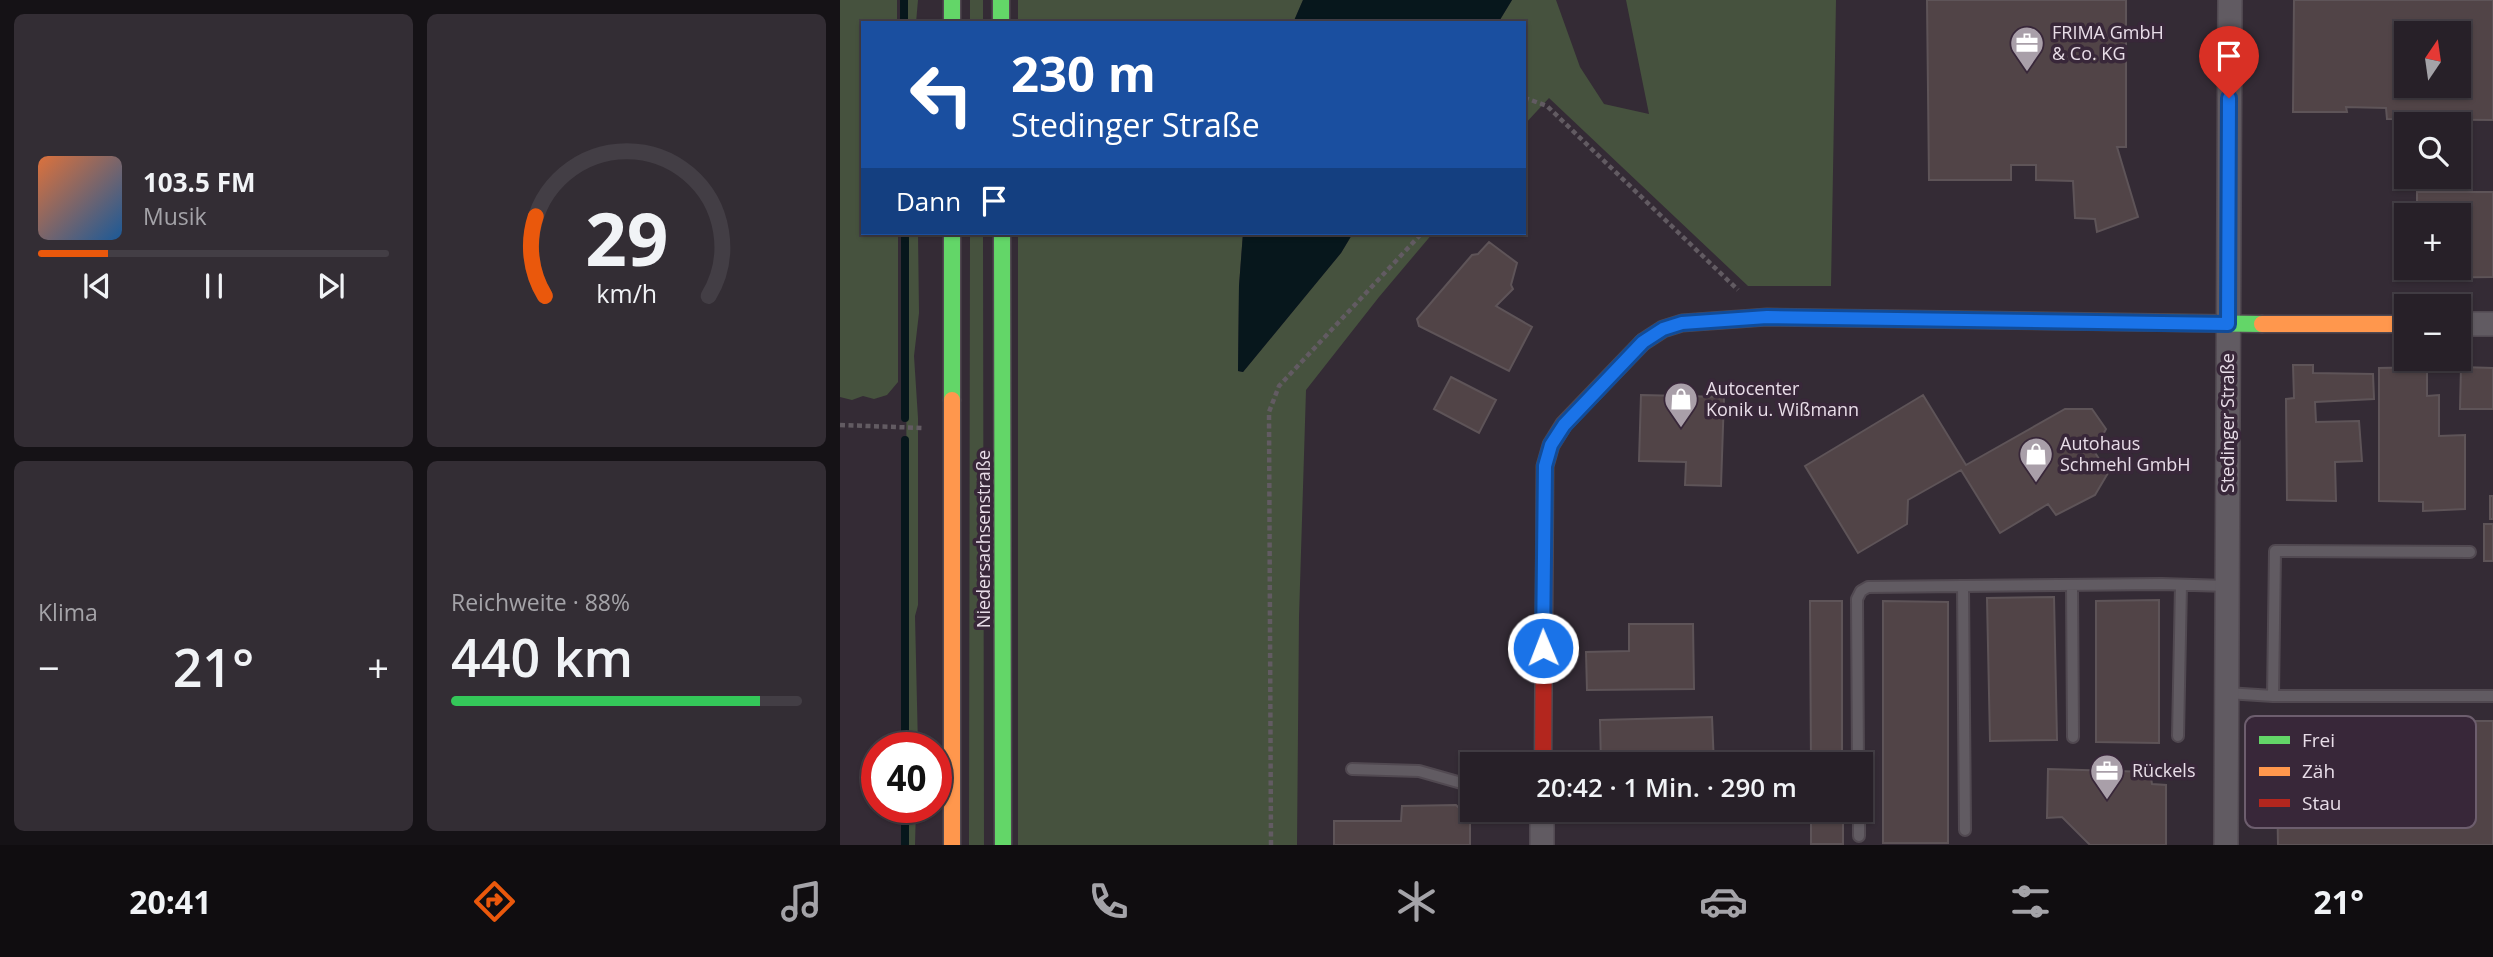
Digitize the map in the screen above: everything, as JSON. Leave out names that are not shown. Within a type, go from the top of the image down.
[{"type":"main road","points":[[952,0],[952,21]]},
{"type":"main road","points":[[1001,0],[1002,21]]},
{"type":"main road","name":"Niedersachsenstraße","points":[[952,235],[952,845]]},
{"type":"main road","name":"Niedersachsenstraße","points":[[1002,235],[1003,845]]},
{"type":"main road","points":[[1543,752],[1545,466],[1551,445],[1564,425],[1643,342],[1663,329],[1682,323],[1767,317],[2394,324]]},
{"type":"street","name":"Stedinger Straße","points":[[2226,845],[2230,0]]},
{"type":"street","points":[[2471,324],[2493,324]]},
{"type":"street","points":[[1542,822],[1542,845]]},
{"type":"lane","points":[[2273,696],[2275,551],[2470,552]]},
{"type":"lane","points":[[2072,585],[2073,737]]},
{"type":"lane","points":[[2178,736],[2181,585]]},
{"type":"lane","points":[[1963,586],[1965,830]]},
{"type":"lane","points":[[1858,752],[1857,608],[1861,591],[1868,587],[2227,586]]},
{"type":"lane","points":[[2227,693],[2273,696],[2493,696]]},
{"type":"lane","points":[[1352,769],[1419,771],[1460,783]]},
{"type":"lane","points":[[1859,822],[1859,836]]},
{"type":"path","points":[[1526,100],[1547,106],[1767,317]]},
{"type":"path","points":[[1271,845],[1269,412],[1279,386],[1420,235]]},
{"type":"path","points":[[840,425],[925,429]]},
{"type":"green space","points":[[840,0],[897,0],[897,21],[861,21],[861,235],[898,235],[898,382],[887,395],[874,399],[863,396],[852,400],[840,397]]},
{"type":"green space","points":[[907,0],[918,0],[916,21],[907,21]]},
{"type":"green space","points":[[970,0],[983,0],[983,21],[970,21]]},
{"type":"green space","points":[[1018,0],[1303,0],[1294,21],[1018,21]]},
{"type":"green space","points":[[1512,0],[1556,0],[1580,67],[1604,104],[1649,114],[1626,0],[1836,0],[1831,286],[1748,286],[1549,98],[1526,123],[1526,21],[1499,21]]},
{"type":"green space","points":[[906,235],[918,235],[919,313],[914,356],[918,418],[918,605],[915,616],[918,732],[907,732]]},
{"type":"green space","points":[[970,235],[983,235],[984,845],[969,845]]},
{"type":"green space","points":[[1018,235],[1243,235],[1238,371],[1243,372],[1341,253],[1352,235],[1431,235],[1306,390],[1299,617],[1297,845],[1018,845]]},
{"type":"green space","points":[[907,823],[916,823],[915,845],[907,845]]},
{"type":"shaded area","points":[[1303,0],[1512,0],[1499,21],[1294,21]]},
{"type":"shaded area","points":[[1243,235],[1352,235],[1341,253],[1243,372],[1238,371]]},
{"type":"building","name":"FRIMA GmbH & Co. KG","points":[[1927,0],[2126,0],[2126,147],[2117,147],[2138,217],[2097,232],[2095,219],[2075,218],[2073,181],[2036,180],[2036,165],[2011,165],[2011,180],[1929,180]]},
{"type":"building","points":[[2294,0],[2493,0],[2493,120],[2471,120],[2471,112],[2394,112],[2394,119],[2387,119],[2386,108],[2346,107],[2347,112],[2293,112]]},
{"type":"building","points":[[2417,192],[2493,192],[2493,277],[2471,277],[2471,203],[2417,203]]},
{"type":"building","points":[[1489,242],[1517,263],[1511,285],[1513,289],[1496,306],[1532,327],[1509,371],[1419,326],[1417,319],[1472,255],[1478,254]]},
{"type":"building","points":[[2293,365],[2313,365],[2313,373],[2373,374],[2374,399],[2315,402],[2316,422],[2359,421],[2362,461],[2335,462],[2336,501],[2287,500],[2286,399],[2294,398]]},
{"type":"building","points":[[2471,367],[2493,368],[2493,409],[2460,409],[2461,371],[2471,371]]},
{"type":"building","points":[[2379,368],[2427,371],[2427,396],[2439,395],[2439,436],[2465,435],[2465,509],[2423,511],[2423,502],[2379,501]]},
{"type":"building","points":[[1451,377],[1496,400],[1479,433],[1434,409]]},
{"type":"building","name":"Autocenter Konik u. Wißmann","points":[[1641,395],[1724,397],[1721,486],[1685,485],[1686,462],[1639,461]]},
{"type":"building","name":"Autohaus Schmehl GmbH","points":[[1923,395],[1966,465],[2065,409],[2092,409],[2106,429],[2094,451],[2108,473],[2095,495],[2056,515],[2048,504],[2000,533],[1961,470],[1908,500],[1907,524],[1858,553],[1805,466]]},
{"type":"building","points":[[2490,496],[2493,496],[2493,519],[2490,519]]},
{"type":"building","points":[[2484,524],[2493,524],[2493,561],[2484,561]]},
{"type":"building","points":[[2054,597],[2057,740],[1990,741],[1987,598]]},
{"type":"building","points":[[2159,600],[2159,743],[2096,742],[2096,601]]},
{"type":"building","points":[[1810,601],[1842,601],[1842,752],[1811,752]]},
{"type":"building","points":[[1883,601],[1948,602],[1948,843],[1883,843]]},
{"type":"building","points":[[1629,624],[1693,624],[1694,689],[1587,690],[1586,652],[1629,651]]},
{"type":"building","points":[[1712,717],[1713,752],[1601,752],[1600,720]]},
{"type":"building","points":[[2476,721],[2493,721],[2493,845],[2278,845],[2278,828],[2476,828]]},
{"type":"building","name":"Rückels","points":[[2048,769],[2150,772],[2152,784],[2166,785],[2166,845],[2090,845],[2062,817],[2047,818]]},
{"type":"building","points":[[1456,805],[1460,809],[1460,822],[1470,822],[1470,845],[1334,845],[1334,821],[1401,821],[1402,806]]},
{"type":"building","points":[[1811,822],[1843,822],[1843,844],[1811,844]]},
{"type":"waterway","points":[[904,0],[904,21]]},
{"type":"waterway","points":[[905,235],[905,418]]},
{"type":"waterway","points":[[905,440],[905,732]]},
{"type":"waterway","points":[[905,823],[905,845]]},
{"type":"traffic: fast","points":[[952,0],[952,21]]},
{"type":"traffic: fast","points":[[1001,0],[1001,21]]},
{"type":"traffic: fast","points":[[952,235],[952,400]]},
{"type":"traffic: fast","points":[[1002,235],[1003,845]]},
{"type":"traffic: fast","points":[[1643,342],[1663,329],[1682,323],[1767,317],[2262,324]]},
{"type":"traffic: slow","points":[[2262,324],[2394,324]]},
{"type":"traffic: slow","points":[[952,400],[952,845]]},
{"type":"traffic: jam","points":[[1543,752],[1545,466],[1551,445],[1564,424],[1643,342]]},
{"type":"place","name":"FRIMA GmbH & Co. KG","points":[[2027,73]]},
{"type":"place","name":"Autocenter Konik u. Wißmann","points":[[1681,429]]},
{"type":"place","name":"Autohaus Schmehl GmbH","points":[[2036,484]]},
{"type":"place","name":"Rückels","points":[[2107,801]]},
{"type":"route","points":[[1543,648],[1545,466],[1551,445],[1564,425],[1643,342],[1663,329],[1682,323],[1767,317],[2228,324],[2229,98]]}]
